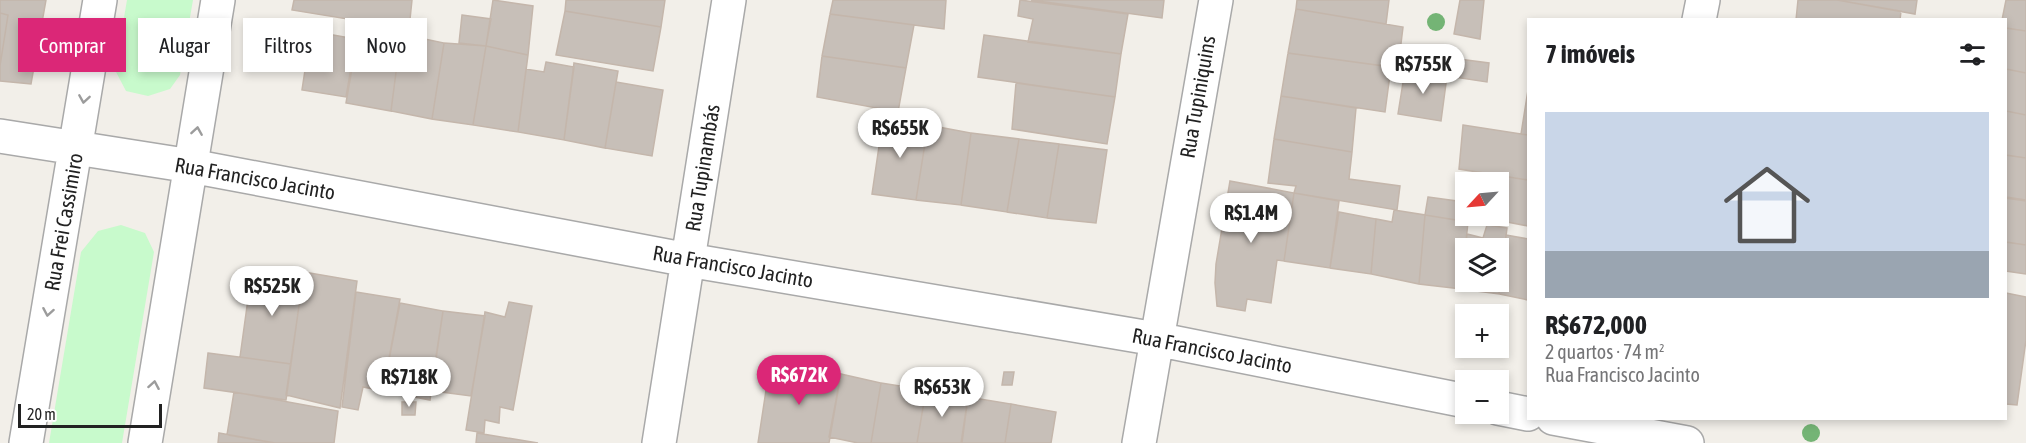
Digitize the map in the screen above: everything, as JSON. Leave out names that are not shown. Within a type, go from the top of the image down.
[{"type":"street","name":"Rua Frei Cassimiro","points":[[26,443],[100,0]]},
{"type":"street","points":[[145,443],[218,0]]},
{"type":"street","name":"Rua Tupinambás","points":[[659,443],[729,0]]},
{"type":"street","name":"Rua Tupiniquins","points":[[1139,443],[1216,0]]},
{"type":"street","points":[[1699,18],[1702,0]]},
{"type":"street","name":"Rua Francisco Jacinto","points":[[0,136],[191,166],[688,260],[1156,339],[1455,399]]},
{"type":"street","points":[[1509,410],[1527,414]]},
{"type":"street","points":[[1564,420],[1687,443]]},
{"type":"green space","points":[[127,0],[193,0],[190,18],[138,18],[138,72],[181,72],[170,89],[148,96],[126,91],[116,72],[126,72],[126,18],[124,18]]},
{"type":"green space","points":[[121,225],[145,233],[154,252],[122,443],[49,443],[81,252],[98,231]]},
{"type":"building","points":[[0,0],[46,0],[43,18],[18,18],[18,72],[33,72],[31,84],[0,81],[0,66],[8,15],[0,13]]},
{"type":"building","points":[[294,0],[412,0],[410,18],[345,19],[292,10]]},
{"type":"building","points":[[493,0],[533,6],[528,55],[486,46]]},
{"type":"building","points":[[566,0],[665,0],[661,27],[565,11]]},
{"type":"building","points":[[833,0],[946,0],[944,29],[830,14]]},
{"type":"building","points":[[1020,0],[1128,14],[1121,54],[1028,42],[1033,19],[1018,16]]},
{"type":"building","points":[[1031,0],[1164,0],[1162,18]]},
{"type":"building","points":[[1297,0],[1389,0],[1386,24],[1296,9]]},
{"type":"building","points":[[1460,0],[1484,0],[1480,39],[1454,34]]},
{"type":"building","points":[[1798,0],[1837,0],[1901,11],[1900,18],[1796,18]]},
{"type":"building","points":[[1837,0],[1917,0],[1915,14]]},
{"type":"building","points":[[2006,0],[2026,0],[2026,31],[2007,28],[2007,18],[2002,18]]},
{"type":"building","points":[[1296,9],[1403,27],[1398,68],[1288,53]]},
{"type":"building","points":[[565,11],[661,27],[653,71],[556,55]]},
{"type":"building","points":[[0,13],[8,15],[0,66]]},
{"type":"building","points":[[830,14],[914,25],[906,68],[822,56]]},
{"type":"building","points":[[462,15],[491,19],[486,46],[459,43]]},
{"type":"building","points":[[2007,28],[2026,31],[2026,73],[2007,69]]},
{"type":"building","points":[[333,35],[345,37],[345,72],[350,72],[346,97],[302,90],[305,72],[333,72]]},
{"type":"building","points":[[984,35],[1121,54],[1115,97],[978,77]]},
{"type":"building","points":[[427,39],[444,43],[432,119],[391,111],[396,72],[427,72]]},
{"type":"building","points":[[444,43],[486,46],[473,125],[432,119]]},
{"type":"building","points":[[486,46],[528,55],[518,132],[473,125]]},
{"type":"building","points":[[1288,53],[1391,67],[1385,112],[1281,96]]},
{"type":"building","points":[[822,56],[906,68],[898,112],[817,97]]},
{"type":"building","points":[[1451,58],[1489,63],[1487,82],[1447,76]]},
{"type":"building","points":[[546,62],[574,67],[564,140],[518,132],[526,69],[544,72]]},
{"type":"building","points":[[574,63],[618,71],[605,148],[564,140]]},
{"type":"building","points":[[2007,69],[2026,73],[2026,115],[2007,111]]},
{"type":"building","points":[[1405,70],[1447,76],[1441,121],[1398,114]]},
{"type":"building","points":[[351,72],[396,72],[391,111],[346,103]]},
{"type":"building","points":[[616,82],[663,90],[652,156],[605,148]]},
{"type":"building","points":[[1016,83],[1115,97],[1107,144],[1012,129]]},
{"type":"building","points":[[1281,96],[1356,108],[1352,152],[1274,139]]},
{"type":"building","points":[[1527,96],[1527,135],[1521,134]]},
{"type":"building","points":[[2007,111],[2026,115],[2026,158],[2007,155]]},
{"type":"building","points":[[883,119],[928,125],[916,200],[872,194]]},
{"type":"building","points":[[928,125],[971,133],[961,205],[916,200]]},
{"type":"building","points":[[1463,125],[1527,135],[1527,180],[1509,177],[1509,172],[1478,172],[1459,169]]},
{"type":"building","points":[[971,133],[1019,139],[1007,212],[961,205]]},
{"type":"building","points":[[1019,139],[1059,144],[1047,218],[1007,212]]},
{"type":"building","points":[[1274,139],[1352,152],[1349,179],[1400,186],[1397,210],[1294,193],[1296,186],[1268,183]]},
{"type":"building","points":[[1059,144],[1107,150],[1096,223],[1047,218]]},
{"type":"building","points":[[2007,155],[2026,158],[2026,201],[2007,198]]},
{"type":"building","points":[[1509,177],[1527,180],[1527,226],[1509,222]]},
{"type":"building","points":[[1230,181],[1294,193],[1284,261],[1277,260],[1271,303],[1247,299],[1245,311],[1217,306],[1216,264]]},
{"type":"building","points":[[1294,193],[1339,201],[1330,268],[1284,261]]},
{"type":"building","points":[[1428,197],[1455,201],[1455,220],[1425,215]]},
{"type":"building","points":[[2007,197],[2026,200],[2026,245],[2007,242]]},
{"type":"building","points":[[1394,210],[1425,215],[1419,284],[1371,274],[1376,219],[1392,222]]},
{"type":"building","points":[[1339,212],[1376,219],[1371,274],[1330,268]]},
{"type":"building","points":[[1425,215],[1455,220],[1455,226],[1468,226],[1466,238],[1455,238],[1455,288],[1419,284]]},
{"type":"building","points":[[1487,226],[1507,228],[1506,238],[1483,238]]},
{"type":"building","points":[[1467,234],[1483,238],[1467,238]]},
{"type":"building","points":[[1506,235],[1527,239],[1527,300],[1499,294],[1499,292],[1509,292],[1509,238],[1506,238]]},
{"type":"building","points":[[2007,242],[2026,245],[2026,274],[2007,271]]},
{"type":"building","points":[[252,270],[303,276],[291,364],[240,357]]},
{"type":"building","points":[[304,272],[357,281],[340,408],[286,395]]},
{"type":"building","points":[[356,292],[400,299],[383,391],[363,387],[358,410],[342,407]]},
{"type":"building","points":[[2007,293],[2026,297],[2026,340],[2017,405],[2007,404]]},
{"type":"building","points":[[509,302],[532,306],[513,410],[500,407],[499,423],[485,420],[484,433],[466,430],[485,312],[505,317]]},
{"type":"building","points":[[400,303],[443,311],[430,400],[383,391]]},
{"type":"building","points":[[443,311],[485,316],[471,396],[434,391],[439,364],[435,363]]},
{"type":"building","points":[[208,353],[291,364],[286,400],[204,388]]},
{"type":"building","points":[[770,364],[841,374],[829,443],[758,443]]},
{"type":"building","points":[[1004,372],[1014,372],[1012,385],[1002,385]]},
{"type":"building","points":[[841,374],[881,383],[871,443],[858,443],[829,437]]},
{"type":"building","points":[[881,383],[926,390],[917,443],[871,443]]},
{"type":"building","points":[[926,390],[968,397],[961,443],[917,443]]},
{"type":"building","points":[[234,392],[338,411],[334,443],[275,443],[227,435]]},
{"type":"building","points":[[968,397],[1011,404],[1005,443],[962,443]]},
{"type":"building","points":[[402,402],[416,402],[415,415],[402,415]]},
{"type":"building","points":[[1011,404],[1056,412],[1051,443],[1005,443]]},
{"type":"building","points":[[219,433],[275,443],[218,443]]},
{"type":"building","points":[[477,433],[538,443],[476,443]]}]
